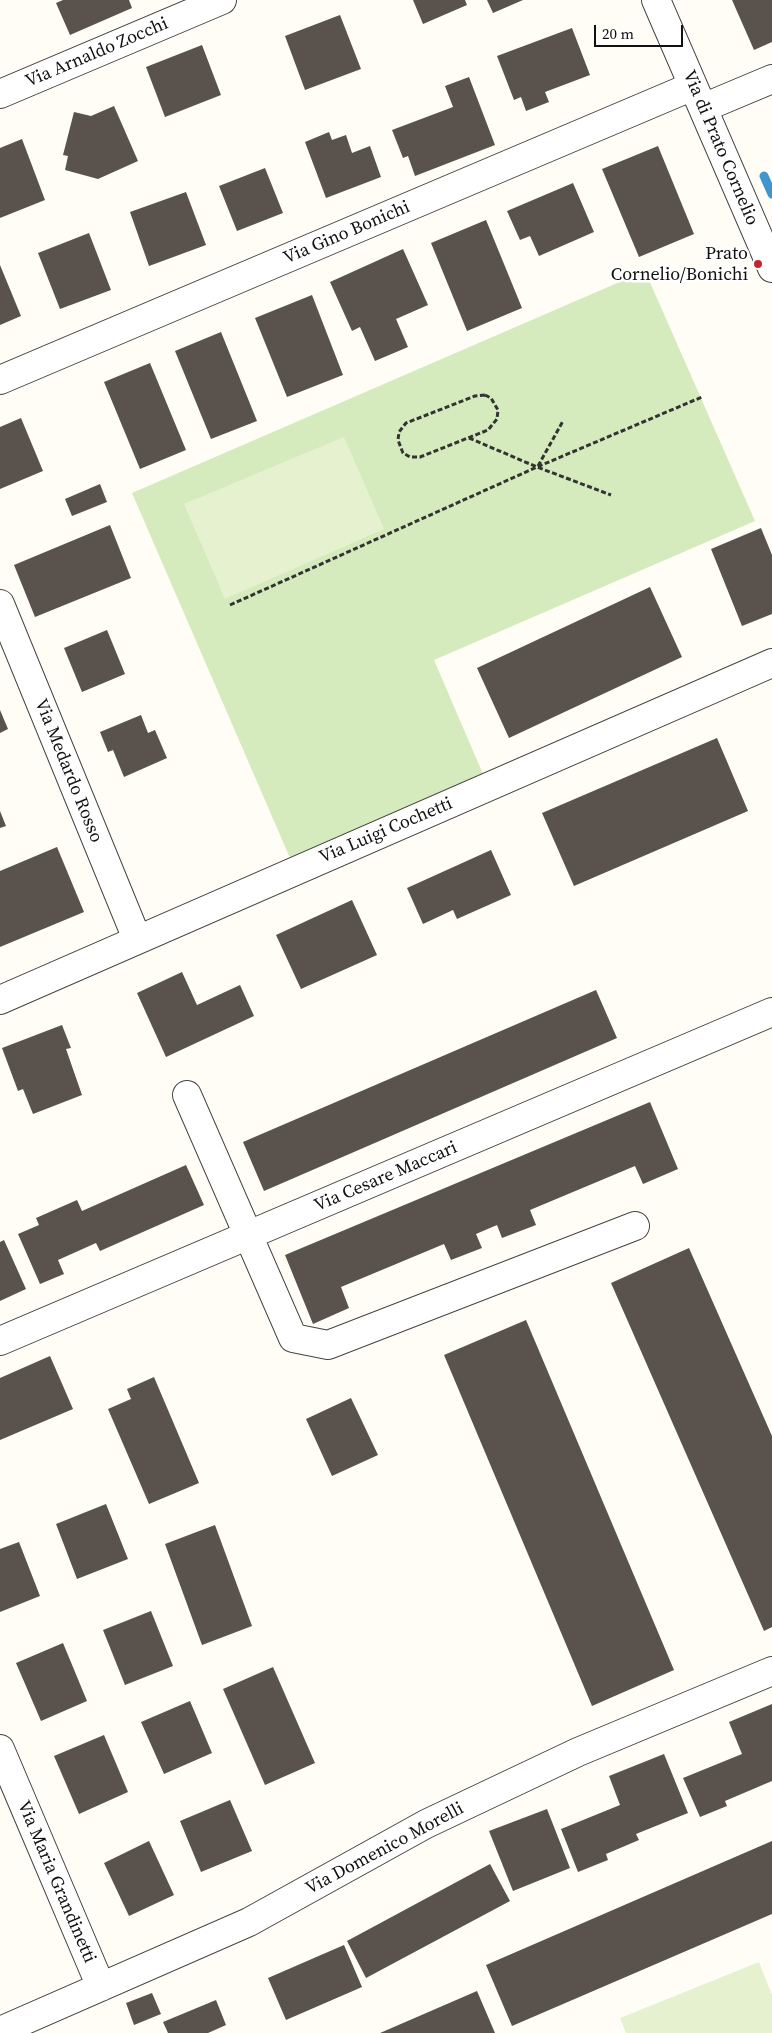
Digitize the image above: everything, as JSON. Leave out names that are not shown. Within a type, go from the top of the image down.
[{"type":"street","name":"Via Arnaldo Zocchi","points":[[0,94],[222,0]]},
{"type":"street","name":"Via di Prato Cornelio","points":[[656,0],[772,268]]},
{"type":"street","name":"Via Gino Bonichi","points":[[0,380],[698,97],[772,79]]},
{"type":"street","name":"Via Medardo Rosso","points":[[0,604],[137,939]]},
{"type":"street","name":"Via Luigi Cochetti","points":[[0,1000],[772,663]]},
{"type":"street","name":"Via Cesare Maccari","points":[[0,1341],[772,1012]]},
{"type":"street","points":[[187,1095],[293,1338],[328,1345],[635,1226]]},
{"type":"street","name":"Via Domenico Morelli","points":[[0,2031],[249,1922],[426,1824],[578,1752],[772,1671]]},
{"type":"street","name":"Via Maria Grandinetti","points":[[0,1749],[101,1986]]},
{"type":"path","points":[[468,437],[488,430],[497,419],[498,410],[491,398],[485,395],[475,396],[406,423],[399,432],[398,440],[403,453],[415,458],[468,437],[537,468],[612,495]]},
{"type":"path","points":[[230,605],[537,468],[702,397]]},
{"type":"path","points":[[537,468],[562,421]]},
{"type":"green space","points":[[645,271],[755,521],[434,660],[483,774],[290,858],[132,493]]},
{"type":"green space","points":[[344,437],[384,529],[225,599],[184,504]]},
{"type":"green space","points":[[759,1962],[772,1995],[772,2033],[626,2033],[620,2018]]},
{"type":"building","points":[[63,0],[129,0],[132,8],[70,35],[56,3]]},
{"type":"building","points":[[413,0],[465,0],[467,5],[423,24]]},
{"type":"building","points":[[487,0],[523,0],[493,13]]},
{"type":"building","points":[[732,0],[772,0],[772,42],[754,50]]},
{"type":"building","points":[[340,15],[361,69],[305,90],[285,36]]},
{"type":"building","points":[[572,28],[590,75],[545,92],[549,102],[526,111],[521,97],[514,100],[497,56]]},
{"type":"building","points":[[202,45],[221,95],[165,117],[146,67]]},
{"type":"building","points":[[469,77],[495,145],[415,176],[408,156],[403,158],[392,130],[453,107],[445,86]]},
{"type":"building","points":[[114,106],[138,161],[98,179],[65,170],[68,156],[63,155],[74,112],[91,116]]},
{"type":"building","points":[[329,132],[332,140],[346,135],[352,153],[370,146],[381,177],[326,198],[305,142]]},
{"type":"building","points":[[22,139],[45,200],[0,218],[0,148]]},
{"type":"building","points":[[658,146],[694,234],[639,257],[602,169]]},
{"type":"building","points":[[265,168],[283,213],[237,231],[219,186]]},
{"type":"building","points":[[573,183],[594,232],[539,256],[530,236],[520,240],[507,211]]},
{"type":"building","points":[[186,192],[206,245],[149,266],[130,212]]},
{"type":"building","points":[[486,220],[522,308],[467,331],[431,243]]},
{"type":"building","points":[[89,233],[111,290],[60,309],[38,253]]},
{"type":"building","points":[[403,249],[428,305],[396,319],[408,347],[375,361],[360,327],[352,331],[330,282]]},
{"type":"building","points":[[0,265],[21,316],[0,325]]},
{"type":"building","points":[[312,295],[343,375],[287,397],[255,318]]},
{"type":"building","points":[[221,332],[257,421],[211,439],[175,351]]},
{"type":"building","points":[[150,363],[186,450],[140,469],[104,382]]},
{"type":"building","points":[[21,418],[43,471],[0,489],[0,427]]},
{"type":"building","points":[[100,484],[107,502],[72,516],[65,499]]},
{"type":"building","points":[[110,525],[131,578],[35,617],[14,565]]},
{"type":"building","points":[[761,528],[772,555],[772,614],[742,626],[711,549]]},
{"type":"building","points":[[650,587],[682,657],[509,738],[477,668]]},
{"type":"building","points":[[107,630],[125,674],[82,692],[64,648]]},
{"type":"building","points":[[0,710],[8,729],[0,733]]},
{"type":"building","points":[[141,715],[148,733],[155,730],[167,758],[124,777],[113,750],[108,752],[100,732]]},
{"type":"building","points":[[717,738],[748,811],[574,886],[542,813]]},
{"type":"building","points":[[0,811],[6,826],[0,828]]},
{"type":"building","points":[[57,847],[84,912],[0,947],[0,871]]},
{"type":"building","points":[[491,850],[511,895],[457,919],[453,910],[423,924],[407,888]]},
{"type":"building","points":[[352,900],[377,955],[301,989],[276,935]]},
{"type":"building","points":[[182,972],[197,1005],[240,985],[254,1016],[166,1057],[137,993]]},
{"type":"building","points":[[596,990],[617,1038],[264,1191],[243,1142]]},
{"type":"building","points":[[62,1025],[71,1048],[66,1049],[82,1095],[33,1114],[23,1089],[18,1091],[2,1048]]},
{"type":"building","points":[[650,1102],[678,1169],[643,1184],[635,1166],[530,1210],[536,1225],[502,1238],[497,1225],[476,1234],[482,1248],[451,1260],[444,1244],[341,1287],[349,1308],[313,1324],[285,1255]]},
{"type":"building","points":[[186,1165],[204,1205],[100,1251],[96,1243],[58,1260],[64,1274],[40,1284],[18,1234],[39,1225],[36,1218],[77,1200],[82,1211]]},
{"type":"building","points":[[4,1240],[26,1289],[0,1301],[0,1242]]},
{"type":"building","points":[[689,1248],[772,1436],[772,1627],[764,1631],[611,1283]]},
{"type":"building","points":[[526,1320],[674,1670],[592,1706],[444,1355]]},
{"type":"building","points":[[50,1356],[73,1409],[0,1440],[0,1378]]},
{"type":"building","points":[[154,1377],[199,1483],[149,1504],[108,1409],[131,1399],[127,1389]]},
{"type":"building","points":[[351,1398],[378,1455],[332,1476],[306,1419]]},
{"type":"building","points":[[106,1504],[128,1559],[77,1579],[56,1524]]},
{"type":"building","points":[[215,1525],[252,1626],[202,1645],[165,1544]]},
{"type":"building","points":[[19,1542],[40,1596],[0,1612],[0,1549]]},
{"type":"building","points":[[151,1611],[173,1666],[125,1685],[103,1630]]},
{"type":"building","points":[[63,1643],[87,1701],[41,1721],[16,1663]]},
{"type":"building","points":[[273,1667],[315,1763],[265,1785],[223,1689]]},
{"type":"building","points":[[190,1701],[212,1753],[164,1774],[141,1722]]},
{"type":"building","points":[[772,1704],[772,1781],[725,1801],[727,1806],[700,1817],[683,1778],[742,1754],[729,1722]]},
{"type":"building","points":[[104,1735],[128,1792],[79,1814],[54,1756]]},
{"type":"building","points":[[664,1754],[688,1813],[636,1834],[639,1840],[606,1854],[608,1860],[578,1872],[561,1829],[620,1805],[609,1776]]},
{"type":"building","points":[[230,1800],[252,1851],[201,1872],[180,1821]]},
{"type":"building","points":[[547,1809],[570,1868],[513,1891],[489,1831]]},
{"type":"building","points":[[149,1841],[174,1895],[129,1916],[104,1863]]},
{"type":"building","points":[[772,1841],[772,1914],[512,2026],[486,1965]]},
{"type":"building","points":[[490,1864],[510,1901],[366,1978],[347,1941]]},
{"type":"building","points":[[344,1945],[362,1987],[286,2020],[268,1978]]},
{"type":"building","points":[[477,1991],[495,2033],[380,2033]]},
{"type":"building","points":[[152,1993],[161,2014],[134,2025],[126,2003]]},
{"type":"building","points":[[216,2000],[226,2025],[208,2033],[168,2033],[163,2022]]},
{"type":"waterway","points":[[764,176],[772,194]]},
{"type":"place","name":"Prato Cornelio/Bonichi","points":[[758,264]]}]
